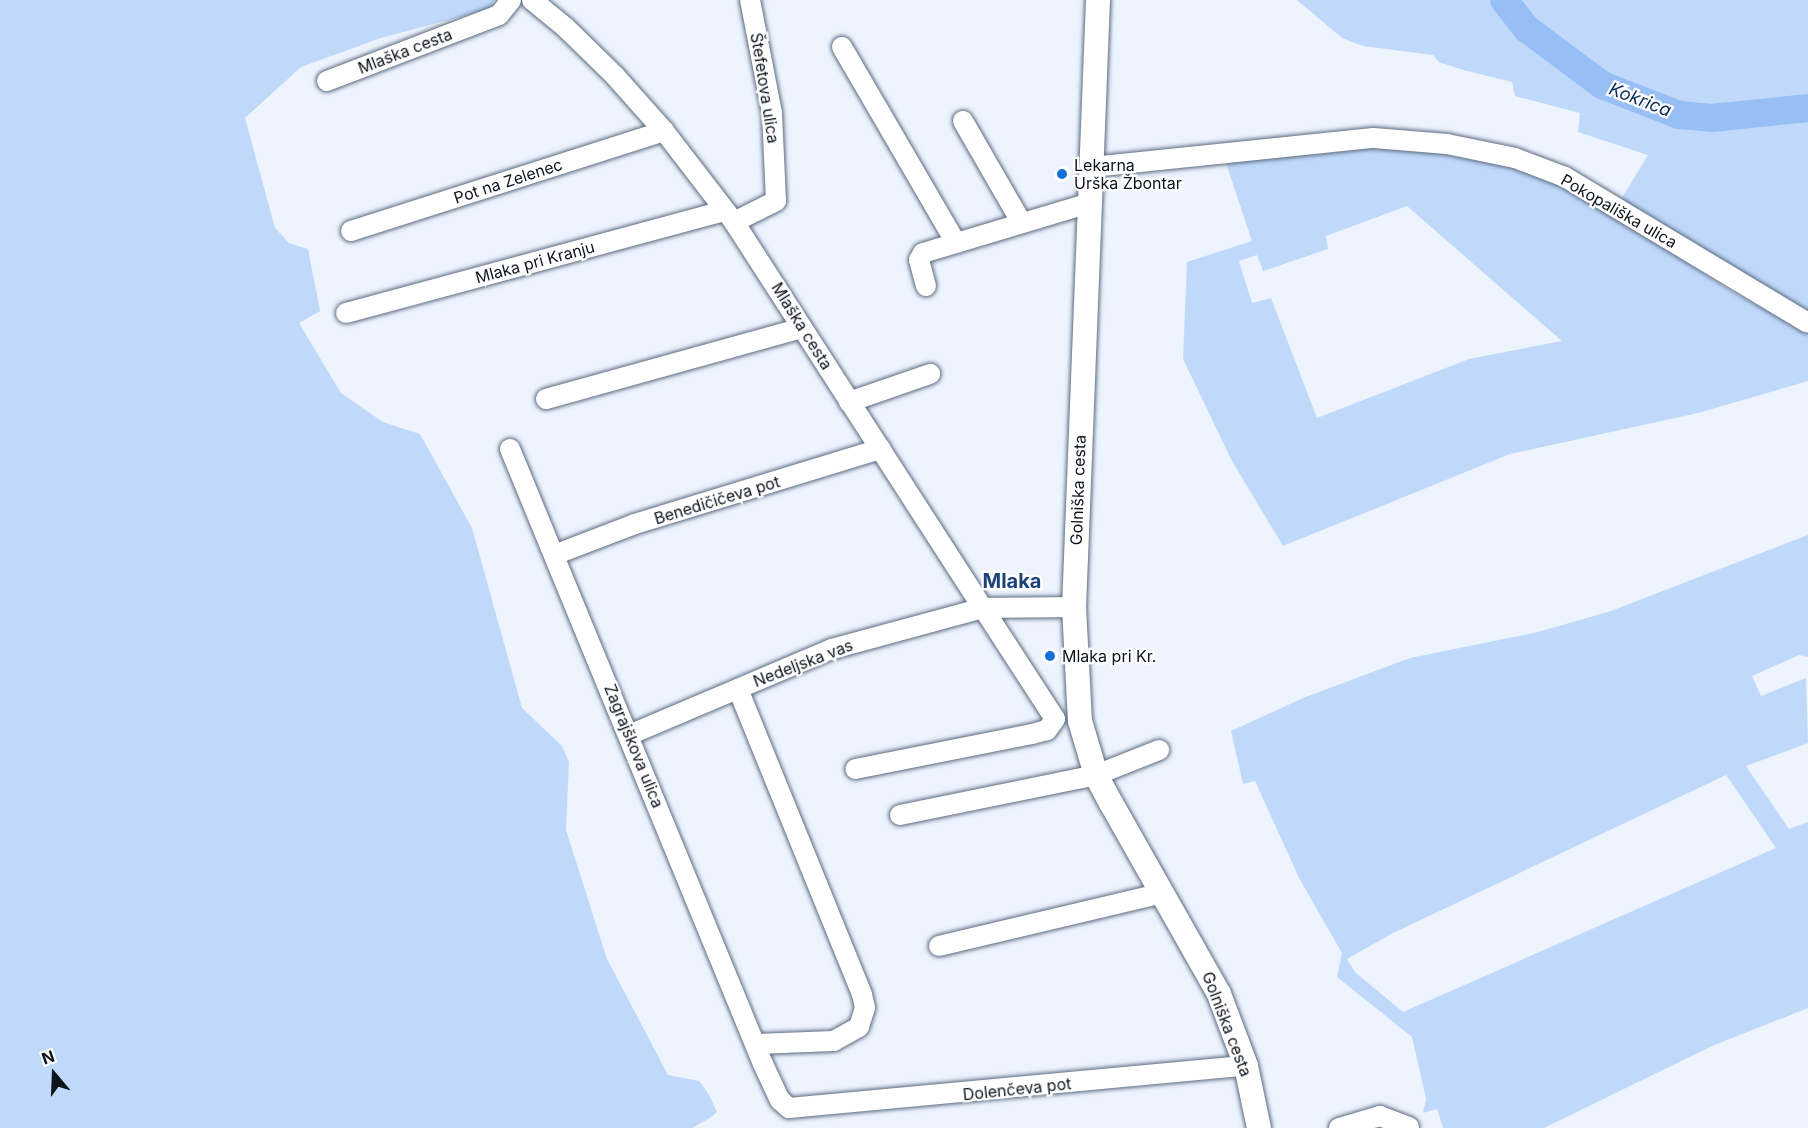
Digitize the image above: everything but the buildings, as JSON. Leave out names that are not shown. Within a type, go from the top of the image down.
[{"type":"main road","name":"Golniška cesta","points":[[1098,0],[1074,607],[1077,696],[1096,775],[1219,994],[1245,1065],[1259,1128]]},
{"type":"street","name":"Mlaška cesta","points":[[327,81],[499,15],[511,0]]},
{"type":"street","name":"Mlaška cesta","points":[[531,0],[591,52],[664,131],[729,217],[983,608]]},
{"type":"street","name":"Štefetova ulica","points":[[729,217],[776,201],[772,114],[751,0]]},
{"type":"street","points":[[842,47],[955,241]]},
{"type":"street","points":[[963,120],[1021,222]]},
{"type":"street","name":"Pot na Zelenec","points":[[351,231],[664,131]]},
{"type":"street","name":"Pokopališka ulica","points":[[1092,167],[1374,138],[1447,144],[1515,158],[1565,177],[1808,323]]},
{"type":"street","points":[[926,286],[919,260],[923,253],[955,241],[1090,203]]},
{"type":"street","name":"Mlaka pri Kranju","points":[[346,313],[729,217]]},
{"type":"street","points":[[546,399],[802,328]]},
{"type":"street","points":[[849,402],[930,374]]},
{"type":"street","name":"Zagrajškova ulica","points":[[510,449],[756,1044],[780,1100],[789,1108]]},
{"type":"street","name":"Benedičičeva pot","points":[[554,555],[635,524],[881,449]]},
{"type":"street","points":[[983,608],[1074,607]]},
{"type":"street","points":[[855,769],[1032,734],[1054,724],[1047,701],[983,608]]},
{"type":"street","name":"Nedeljska vas","points":[[629,735],[832,649],[983,608]]},
{"type":"street","points":[[738,689],[862,994],[865,1008],[859,1027],[834,1041],[756,1044]]},
{"type":"street","points":[[900,815],[1096,775],[1159,750]]},
{"type":"street","points":[[939,946],[1164,893]]},
{"type":"street","name":"Dolenčeva pot","points":[[789,1108],[1245,1065]]},
{"type":"street","points":[[1339,1128],[1380,1116],[1409,1126]]},
{"type":"shaded area","points":[[0,0],[494,0],[490,9],[381,38],[301,67],[245,118],[275,228],[289,243],[308,249],[320,311],[299,323],[341,393],[383,422],[420,434],[472,528],[522,708],[562,746],[569,762],[566,830],[607,959],[668,1075],[699,1081],[708,1093],[717,1112],[710,1118],[692,1128],[0,1128]]},
{"type":"shaded area","points":[[1297,0],[1502,0],[1515,24],[1540,48],[1602,95],[1631,109],[1706,125],[1763,113],[1808,113],[1808,313],[1619,203],[1648,155],[1578,132],[1580,113],[1515,96],[1512,82],[1439,62],[1433,55],[1363,46],[1342,38]]},
{"type":"shaded area","points":[[1509,0],[1808,0],[1808,103],[1712,114],[1687,108],[1650,91],[1590,71],[1538,34]]},
{"type":"shaded area","points":[[1355,146],[1403,148],[1496,163],[1577,190],[1735,294],[1808,331],[1808,381],[1698,413],[1510,454],[1283,546],[1232,461],[1183,359],[1187,262],[1252,241],[1226,163]],"holes":[[[1407,206],[1562,341],[1469,359],[1317,418],[1271,298],[1252,303],[1239,261],[1257,255],[1263,271],[1328,249],[1326,236]]]},
{"type":"shaded area","points":[[1808,535],[1808,657],[1799,655],[1752,676],[1761,696],[1806,678],[1808,743],[1746,766],[1789,829],[1808,822],[1808,1008],[1712,1046],[1544,1128],[1443,1128],[1437,1109],[1423,1113],[1426,1099],[1412,1037],[1337,977],[1342,953],[1299,878],[1255,781],[1243,784],[1231,731],[1303,698],[1410,658],[1538,632],[1611,611]],"holes":[[[1726,775],[1776,848],[1403,1012],[1355,972],[1347,959],[1391,934]]]},
{"type":"waterway","name":"Kokrica","points":[[1504,0],[1527,29],[1602,85],[1679,115],[1712,118],[1808,108]]},
{"type":"place","name":"Lekarna Urška Žbontar","points":[[1062,174]]},
{"type":"place","name":"Mlaka pri Kr.","points":[[1050,656]]},
{"type":"district","name":"Mlaka","points":[[1012,581]]}]
